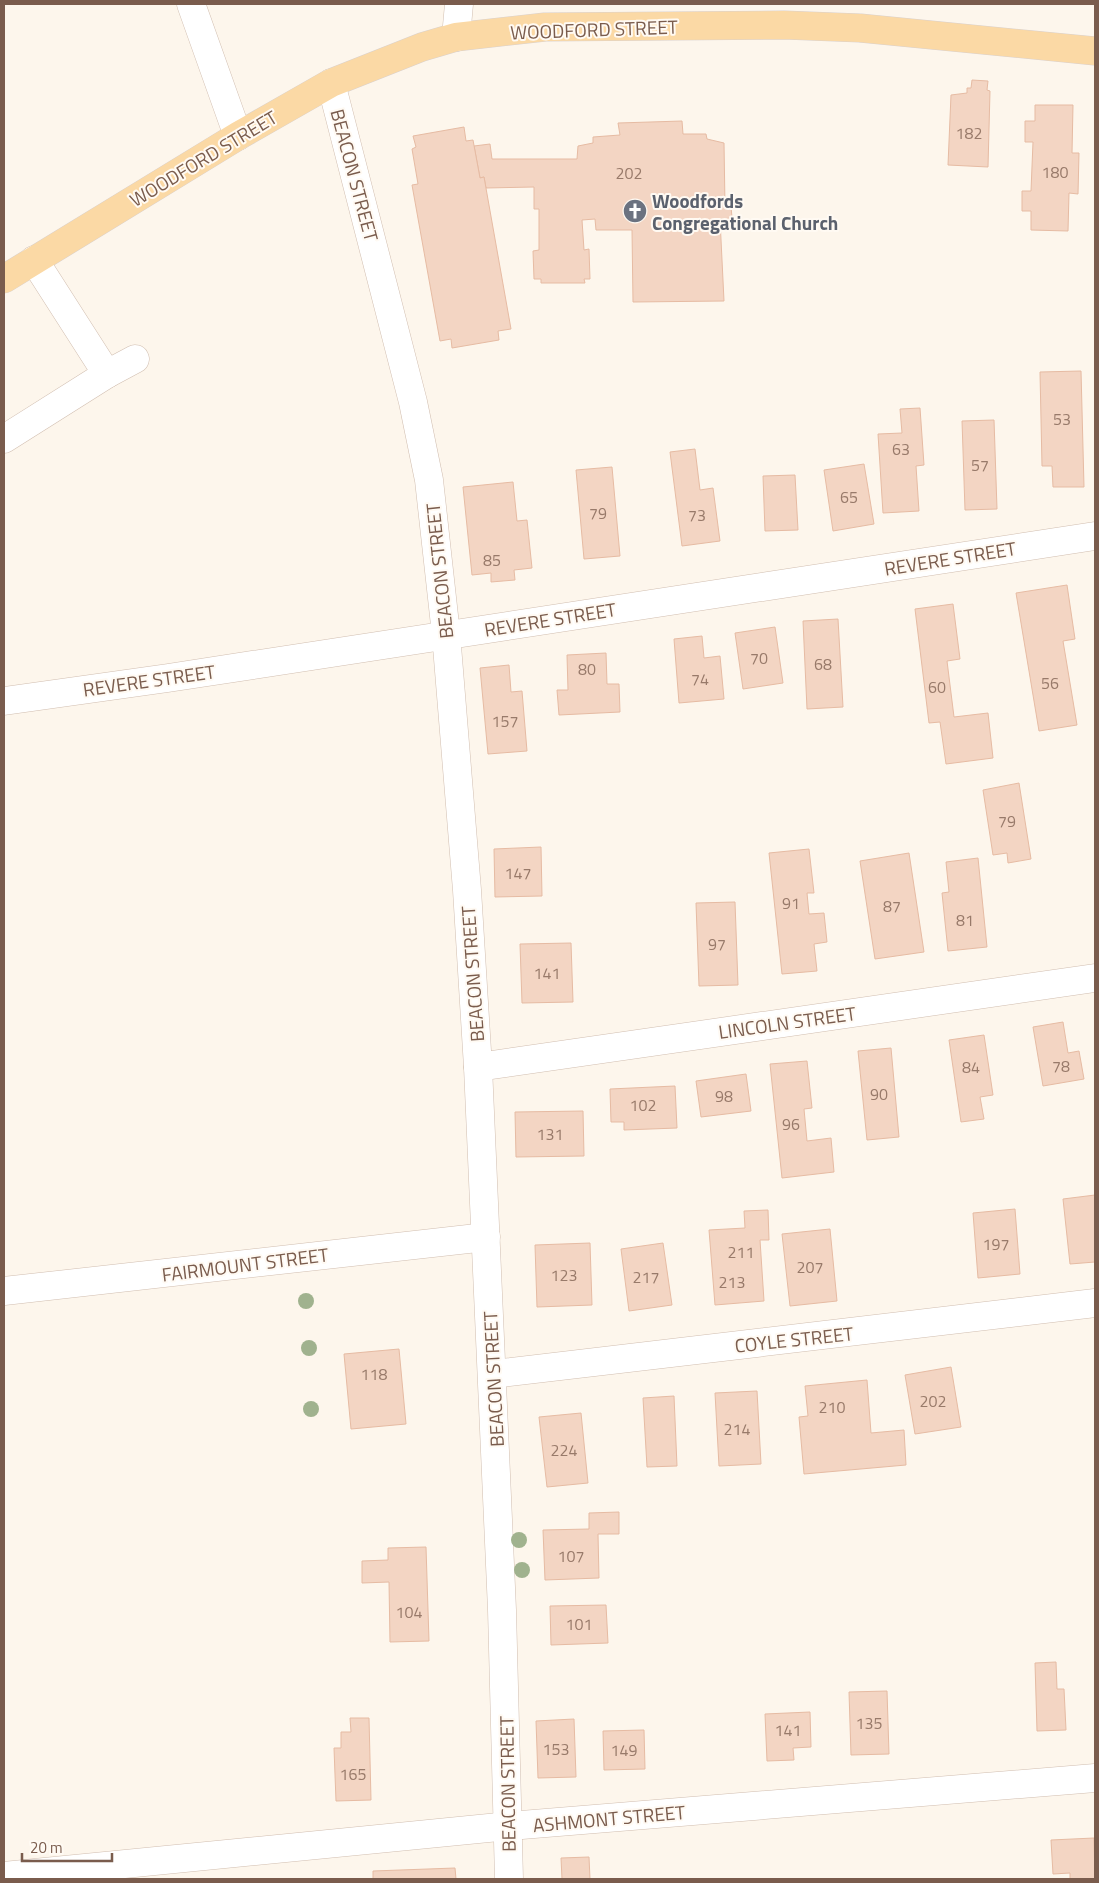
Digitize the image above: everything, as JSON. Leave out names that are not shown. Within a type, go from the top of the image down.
[{"type":"main road","name":"WOODFORD STREET","points":[[4,278],[238,136],[331,83],[456,37],[545,27],[784,25],[887,31],[1095,51]]},
{"type":"street","points":[[191,4],[238,136]]},
{"type":"street","points":[[456,37],[459,4]]},
{"type":"street","name":"BEACON STREET","points":[[331,83],[414,402],[429,480],[446,634],[467,890],[478,1067],[493,1374],[509,1879]]},
{"type":"street","points":[[34,260],[107,374]]},
{"type":"street","points":[[4,439],[107,374],[135,359]]},
{"type":"street","name":"REVERE STREET","points":[[4,701],[168,678],[1095,536]]},
{"type":"street","name":"LINCOLN STREET","points":[[478,1067],[1095,978]]},
{"type":"street","name":"FAIRMOUNT STREET","points":[[4,1292],[486,1237]]},
{"type":"street","name":"COYLE STREET","points":[[493,1374],[1095,1303]]},
{"type":"street","name":"ASHMONT STREET","points":[[4,1876],[508,1826],[1095,1778]]},
{"type":"building","points":[[972,80],[988,81],[987,90],[990,91],[988,167],[948,165],[951,95],[967,93],[967,88],[971,88]]},
{"type":"building","points":[[1035,105],[1073,105],[1072,153],[1079,153],[1078,194],[1069,193],[1068,231],[1031,230],[1031,211],[1022,211],[1022,191],[1031,191],[1033,142],[1025,142],[1025,121],[1035,121]]},
{"type":"building","name":"Woodfords Congregational Church","points":[[682,121],[683,134],[706,134],[707,139],[724,143],[725,207],[731,206],[732,218],[720,219],[724,301],[633,302],[632,230],[596,230],[595,219],[582,220],[584,250],[589,249],[590,279],[584,279],[585,283],[541,283],[541,279],[534,279],[533,251],[539,250],[539,209],[534,209],[534,187],[486,188],[484,177],[480,178],[474,146],[490,144],[492,159],[577,159],[578,146],[593,143],[593,137],[620,135],[618,123]]},
{"type":"building","points":[[464,127],[466,141],[473,140],[480,178],[484,177],[511,329],[498,331],[499,340],[452,348],[451,339],[440,341],[412,185],[418,184],[412,149],[416,147],[413,136]]},
{"type":"building","points":[[1081,371],[1084,487],[1053,487],[1052,466],[1042,466],[1040,372]]},
{"type":"building","points":[[920,408],[924,465],[916,466],[919,511],[883,513],[878,434],[902,433],[900,409]]},
{"type":"building","points":[[994,420],[997,509],[965,510],[962,421]]},
{"type":"building","points":[[695,449],[700,490],[713,488],[720,541],[682,546],[670,452]]},
{"type":"building","points":[[864,464],[874,524],[833,531],[824,470]]},
{"type":"building","points":[[612,467],[620,556],[584,559],[576,470]]},
{"type":"building","points":[[795,475],[798,530],[765,531],[763,476]]},
{"type":"building","points":[[513,482],[517,521],[527,520],[532,568],[514,570],[515,580],[491,582],[491,573],[472,575],[463,487]]},
{"type":"building","points":[[1067,585],[1075,639],[1063,641],[1077,725],[1039,731],[1016,593]]},
{"type":"building","points":[[953,604],[960,659],[947,661],[954,717],[988,713],[993,758],[946,764],[940,722],[929,723],[915,609]]},
{"type":"building","points":[[838,619],[843,707],[807,709],[803,621]]},
{"type":"building","points":[[775,627],[783,683],[743,689],[735,633]]},
{"type":"building","points":[[702,636],[704,658],[720,656],[724,699],[679,703],[674,639]]},
{"type":"building","points":[[606,653],[607,684],[619,684],[620,712],[559,715],[557,690],[568,690],[567,655]]},
{"type":"building","points":[[509,665],[511,692],[522,691],[527,751],[488,754],[480,668]]},
{"type":"building","points":[[1019,783],[1031,859],[1008,863],[1007,853],[993,855],[983,790]]},
{"type":"building","points":[[541,847],[542,896],[495,897],[494,849]]},
{"type":"building","points":[[809,849],[814,893],[807,893],[809,914],[824,913],[827,942],[814,944],[817,971],[782,974],[769,853]]},
{"type":"building","points":[[909,853],[924,952],[875,959],[860,861]]},
{"type":"building","points":[[978,858],[987,947],[948,951],[942,893],[949,892],[946,862]]},
{"type":"building","points":[[735,902],[738,985],[699,986],[696,903]]},
{"type":"building","points":[[571,943],[573,1002],[522,1003],[520,944]]},
{"type":"building","points":[[1063,1022],[1068,1053],[1079,1051],[1084,1079],[1043,1086],[1033,1027]]},
{"type":"building","points":[[984,1035],[993,1095],[980,1097],[984,1119],[961,1122],[949,1040]]},
{"type":"building","points":[[891,1048],[899,1137],[867,1140],[858,1051]]},
{"type":"building","points":[[807,1061],[812,1108],[804,1109],[807,1141],[831,1138],[834,1172],[782,1178],[770,1064]]},
{"type":"building","points":[[746,1074],[751,1111],[701,1117],[696,1081]]},
{"type":"building","points":[[675,1086],[677,1128],[624,1130],[624,1122],[611,1122],[610,1089]]},
{"type":"building","points":[[583,1111],[584,1156],[516,1157],[515,1112]]},
{"type":"building","points":[[1095,1195],[1095,1262],[1070,1264],[1063,1199]]},
{"type":"building","points":[[1015,1209],[1020,1274],[978,1278],[973,1213]]},
{"type":"building","points":[[768,1210],[769,1240],[760,1240],[764,1301],[715,1305],[709,1230],[745,1228],[744,1211]]},
{"type":"building","points":[[830,1229],[837,1301],[790,1306],[782,1234]]},
{"type":"building","points":[[590,1243],[592,1305],[537,1307],[535,1245]]},
{"type":"building","points":[[663,1243],[672,1305],[629,1311],[621,1249]]},
{"type":"building","points":[[399,1349],[406,1424],[351,1429],[344,1354]]},
{"type":"building","points":[[951,1367],[961,1427],[915,1434],[905,1375]]},
{"type":"building","points":[[867,1380],[871,1433],[904,1430],[906,1465],[804,1474],[799,1417],[808,1416],[805,1386]]},
{"type":"building","points":[[757,1391],[761,1464],[719,1466],[715,1393]]},
{"type":"building","points":[[674,1396],[677,1466],[647,1467],[643,1398]]},
{"type":"building","points":[[581,1413],[588,1483],[547,1487],[539,1417]]},
{"type":"building","points":[[619,1512],[619,1534],[598,1534],[599,1578],[545,1580],[543,1530],[589,1529],[589,1513]]},
{"type":"building","points":[[426,1547],[429,1641],[390,1642],[389,1582],[362,1583],[362,1561],[388,1560],[388,1548]]},
{"type":"building","points":[[606,1605],[608,1643],[551,1645],[550,1606]]},
{"type":"building","points":[[1056,1662],[1057,1689],[1064,1689],[1066,1730],[1037,1731],[1035,1663]]},
{"type":"building","points":[[887,1691],[889,1754],[851,1755],[849,1692]]},
{"type":"building","points":[[810,1712],[811,1747],[793,1748],[794,1760],[767,1761],[765,1714]]},
{"type":"building","points":[[350,1718],[369,1718],[371,1800],[336,1801],[334,1748],[341,1748],[341,1732],[351,1732]]},
{"type":"building","points":[[574,1719],[576,1777],[538,1778],[536,1721]]},
{"type":"building","points":[[644,1730],[645,1769],[604,1770],[603,1731]]},
{"type":"building","points":[[1094,1838],[1095,1879],[1070,1879],[1070,1873],[1053,1874],[1051,1840]]},
{"type":"building","points":[[589,1857],[590,1879],[562,1879],[561,1858]]},
{"type":"building","points":[[455,1868],[456,1879],[373,1879],[373,1871]]},
{"type":"place","name":"Woodfords Congregational Church","points":[[635,211]]}]
